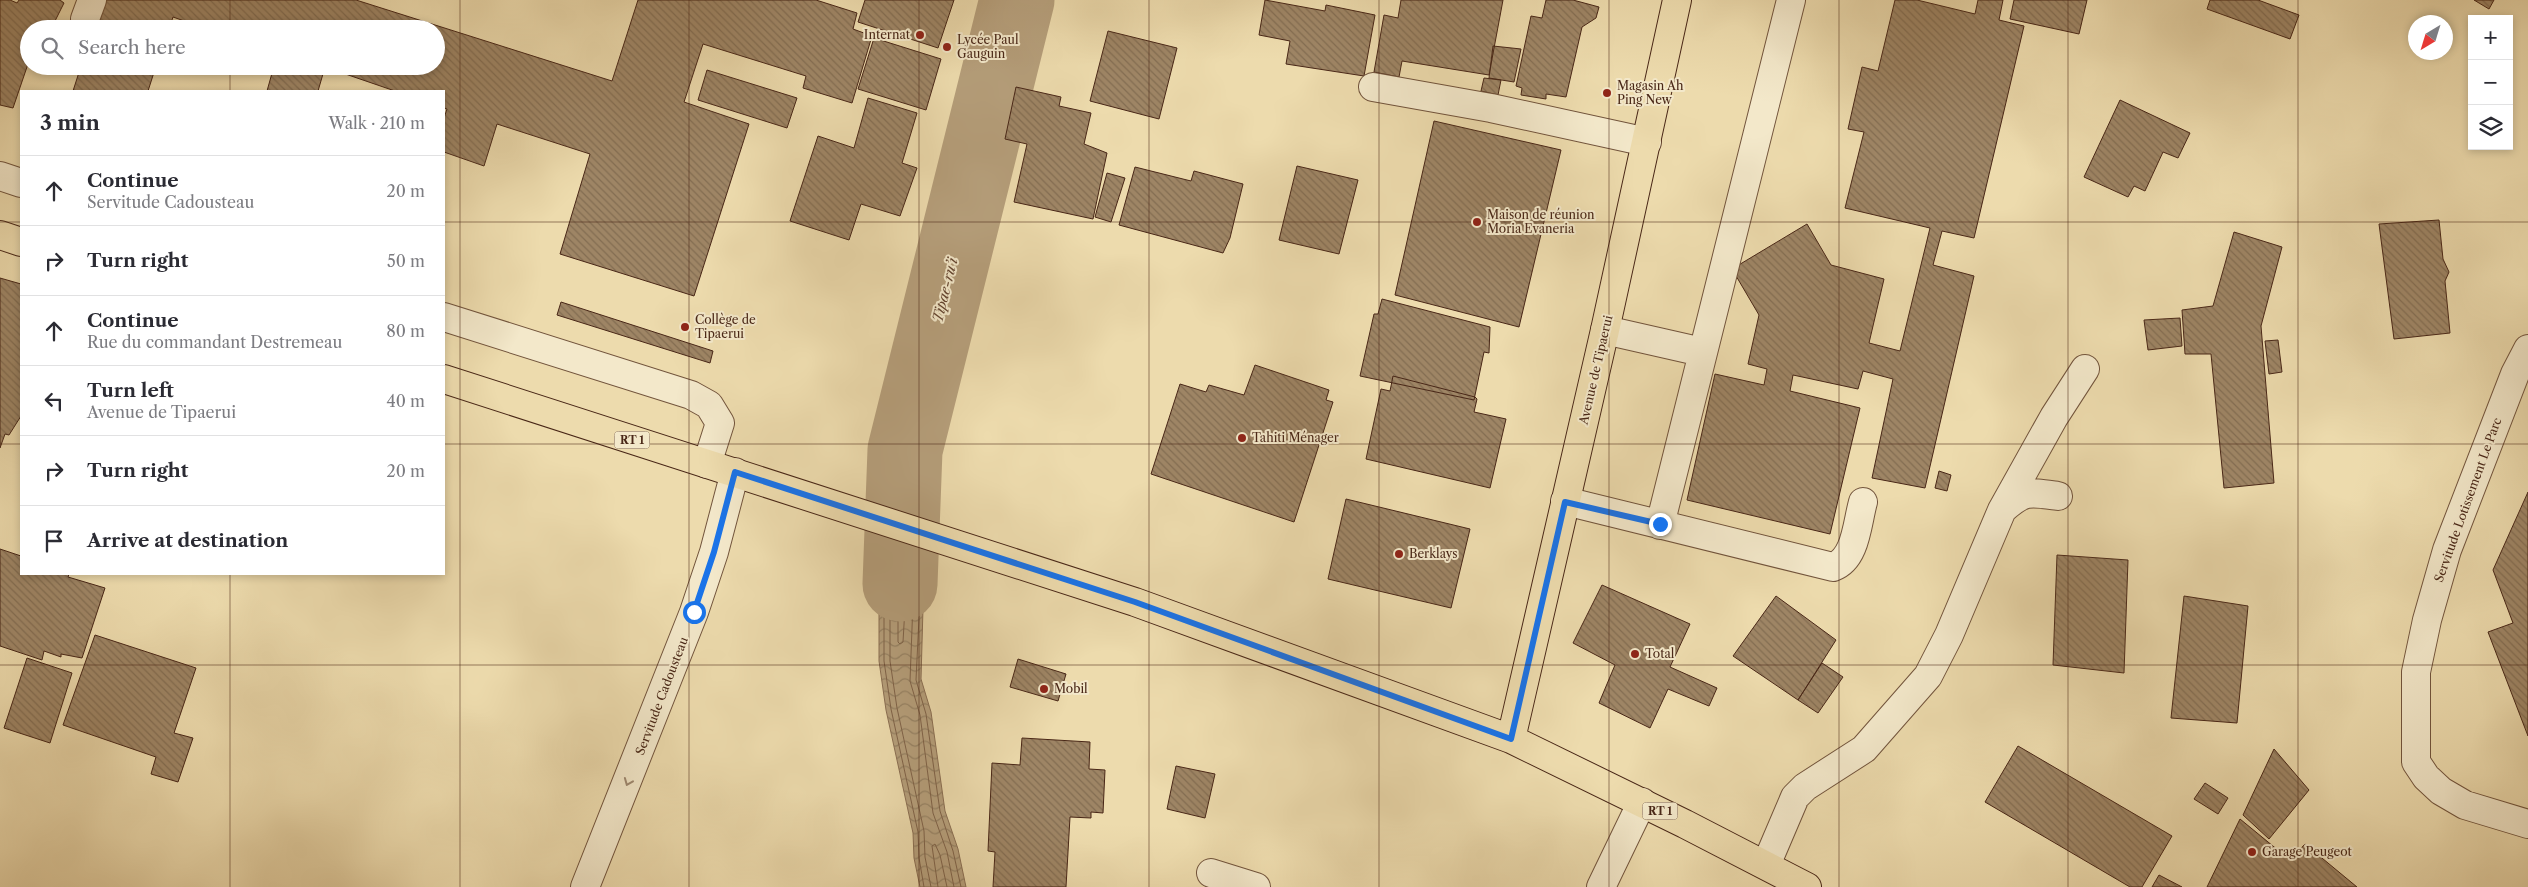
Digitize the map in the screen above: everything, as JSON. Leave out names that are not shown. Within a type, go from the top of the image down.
[{"type":"main road","name":"Avenue de Tipaerui","points":[[1511,739],[1605,330],[1677,0]]},
{"type":"main road","points":[[0,235],[20,242]]},
{"type":"main road","name":"RT 1","points":[[445,379],[1016,562],[1135,602],[1511,739],[1642,802],[1807,887]]},
{"type":"street","points":[[1660,524],[1791,0]]},
{"type":"street","points":[[1373,87],[1491,108],[1647,142]]},
{"type":"street","points":[[0,176],[20,183]]},
{"type":"street","points":[[445,317],[691,395],[709,405],[720,423],[707,464]]},
{"type":"street","points":[[1605,330],[1702,352]]},
{"type":"street","name":"Servitude Lotissement Le Parc","points":[[2528,349],[2515,374],[2447,550],[2427,620],[2416,672],[2415,735],[2416,762],[2426,777],[2442,791],[2466,805],[2528,824]]},
{"type":"street","points":[[1766,865],[1795,797],[1805,787],[1864,749],[1928,676],[1950,635],[2002,510],[2054,417],[2085,369]]},
{"type":"street","name":"Servitude Cadousteau","points":[[585,887],[694,612],[714,552],[735,472]]},
{"type":"street","points":[[2002,510],[2019,495],[2038,493],[2058,496]]},
{"type":"street","points":[[1565,502],[1833,566],[1842,563],[1848,556],[1863,502]]},
{"type":"street","points":[[1601,887],[1642,802]]},
{"type":"street","points":[[1211,874],[1256,887]]},
{"type":"water","points":[[879,578],[927,593],[923,608],[921,679],[931,712],[945,811],[958,849],[966,887],[920,887],[914,858],[913,833],[886,710],[879,661]]},
{"type":"building","points":[[0,0],[10,0],[17,3],[19,0],[60,0],[64,3],[56,20],[20,20],[20,75],[24,75],[13,108],[0,105]]},
{"type":"building","points":[[102,0],[356,0],[419,20],[182,20],[173,17],[172,20],[96,20]]},
{"type":"building","points":[[638,0],[816,0],[857,13],[853,29],[872,36],[852,103],[803,88],[806,76],[703,44],[684,102],[749,124],[694,296],[560,254],[590,154],[497,124],[484,166],[445,152],[445,115],[447,109],[445,108],[445,90],[392,90],[348,75],[445,75],[445,28],[612,81]]},
{"type":"building","name":"Internat","points":[[865,0],[954,0],[938,48],[858,22]]},
{"type":"building","points":[[1265,0],[1325,11],[1326,5],[1375,15],[1364,76],[1286,64],[1290,41],[1259,35]]},
{"type":"building","points":[[1401,0],[1503,0],[1489,75],[1402,61],[1399,77],[1374,72],[1384,15],[1398,18]]},
{"type":"building","points":[[1546,0],[1573,0],[1599,7],[1596,18],[1582,27],[1566,97],[1546,94],[1546,99],[1521,95],[1522,88],[1516,86],[1531,16],[1542,18]]},
{"type":"building","points":[[1895,0],[1917,0],[1975,14],[1978,0],[2003,0],[1999,20],[2024,26],[1974,238],[1942,231],[1933,265],[1974,276],[1925,488],[1872,478],[1893,379],[1863,371],[1858,389],[1793,375],[1790,391],[1860,408],[1830,534],[1687,500],[1715,374],[1764,385],[1767,369],[1748,364],[1759,315],[1732,269],[1807,224],[1831,265],[1884,279],[1869,343],[1900,351],[1930,228],[1845,208],[1864,132],[1848,129],[1862,67],[1878,71]]},
{"type":"building","points":[[2014,0],[2087,0],[2079,34],[2010,19]]},
{"type":"building","points":[[2210,0],[2258,0],[2299,15],[2290,39],[2207,9]]},
{"type":"building","points":[[2474,0],[2494,0],[2489,9]]},
{"type":"building","points":[[1108,31],[1177,48],[1159,119],[1090,101]]},
{"type":"building","points":[[874,38],[941,59],[926,110],[858,89]]},
{"type":"building","points":[[1493,46],[1521,49],[1514,82],[1489,78]]},
{"type":"building","points":[[707,70],[797,98],[787,128],[698,100]]},
{"type":"building","points":[[78,75],[153,75],[148,90],[73,90]]},
{"type":"building","points":[[271,75],[323,75],[318,90],[267,90]]},
{"type":"building","points":[[1484,78],[1501,80],[1498,95],[1481,91]]},
{"type":"building","points":[[1016,87],[1061,97],[1059,106],[1091,113],[1084,144],[1107,153],[1093,219],[1014,202],[1027,144],[1005,139]]},
{"type":"building","points":[[868,98],[917,113],[902,163],[917,168],[900,216],[861,204],[849,240],[790,221],[818,136],[854,148]]},
{"type":"building","points":[[2120,100],[2190,133],[2178,158],[2163,152],[2145,191],[2134,186],[2128,197],[2084,177]]},
{"type":"building","name":"Maison de réunion Moria Evaneria","points":[[1434,121],[1561,150],[1519,327],[1395,295]]},
{"type":"building","points":[[1297,166],[1358,180],[1339,254],[1279,240]]},
{"type":"building","points":[[1135,167],[1191,181],[1194,171],[1243,184],[1230,238],[1223,253],[1119,225]]},
{"type":"building","points":[[1107,173],[1125,178],[1111,222],[1095,217]]},
{"type":"building","points":[[2439,220],[2443,259],[2449,272],[2445,281],[2450,333],[2394,339],[2379,224]]},
{"type":"building","points":[[2234,232],[2282,247],[2261,326],[2274,483],[2224,488],[2211,354],[2185,354],[2182,310],[2213,306]]},
{"type":"building","points":[[0,278],[20,284],[20,418],[9,435],[5,434],[0,448]]},
{"type":"building","points":[[1382,299],[1490,327],[1489,353],[1484,352],[1474,400],[1360,376],[1374,314],[1378,314]]},
{"type":"building","points":[[561,302],[713,351],[710,363],[557,315]]},
{"type":"building","points":[[2180,318],[2182,346],[2148,350],[2144,320]]},
{"type":"building","points":[[2278,340],[2282,372],[2269,374],[2265,341]]},
{"type":"building","name":"Tahiti Ménager","points":[[1255,365],[1329,390],[1326,400],[1333,402],[1294,522],[1151,474],[1180,384],[1206,392],[1209,385],[1244,395]]},
{"type":"building","points":[[1393,376],[1475,397],[1477,399],[1474,412],[1506,419],[1490,488],[1366,459],[1381,389],[1390,391]]},
{"type":"building","points":[[1939,471],[1951,475],[1947,491],[1935,488]]},
{"type":"building","points":[[2528,492],[2528,736],[2488,632],[2513,623],[2493,570]]},
{"type":"building","name":"Berklays","points":[[1346,499],[1470,529],[1451,608],[1328,579]]},
{"type":"building","points":[[0,549],[20,556],[20,575],[69,575],[68,577],[105,588],[82,658],[61,654],[61,657],[44,651],[42,660],[0,646]]},
{"type":"building","points":[[2057,555],[2128,560],[2124,673],[2053,665]]},
{"type":"building","name":"Total","points":[[1602,585],[1690,624],[1670,667],[1717,688],[1709,706],[1668,689],[1650,728],[1599,703],[1615,665],[1573,643]]},
{"type":"building","points":[[1776,596],[1836,640],[1798,700],[1733,656]]},
{"type":"building","points":[[2184,596],[2248,606],[2237,723],[2171,718]]},
{"type":"building","points":[[95,635],[196,668],[174,733],[193,738],[178,782],[151,774],[156,757],[63,725]]},
{"type":"building","points":[[27,658],[72,673],[50,743],[4,728]]},
{"type":"building","points":[[1018,659],[1066,674],[1058,701],[1010,687]]},
{"type":"building","points":[[1822,663],[1843,677],[1818,713],[1798,700]]},
{"type":"building","points":[[1022,738],[1090,742],[1089,769],[1105,770],[1103,813],[1091,812],[1091,818],[1070,817],[1066,887],[993,887],[995,852],[988,851],[992,763],[1020,765]]},
{"type":"building","points":[[2018,746],[2172,836],[2142,887],[2130,887],[1985,802]]},
{"type":"building","points":[[2274,749],[2309,790],[2269,839],[2243,815]]},
{"type":"building","points":[[1176,766],[1215,774],[1205,818],[1167,809]]},
{"type":"building","points":[[2205,783],[2228,798],[2218,814],[2194,799]]},
{"type":"building","name":"Garage Peugeot","points":[[2240,819],[2290,860],[2305,844],[2357,887],[2207,887]]},
{"type":"building","points":[[2159,875],[2182,887],[2152,887]]},
{"type":"waterway","name":"Tipae-ru’i","points":[[900,584],[905,450],[1017,0]]},
{"type":"place","name":"Internat","points":[[920,35]]},
{"type":"place","name":"Lycée Paul Gauguin","points":[[947,47]]},
{"type":"place","name":"Magasin Ah Ping New","points":[[1607,93]]},
{"type":"place","name":"Maison de réunion Moria Evaneria","points":[[1477,222]]},
{"type":"place","name":"Collège de Tipaerui","points":[[685,327]]},
{"type":"place","name":"Tahiti Ménager","points":[[1242,438]]},
{"type":"place","name":"Berklays","points":[[1399,554]]},
{"type":"place","name":"Total","points":[[1635,654]]},
{"type":"place","name":"Mobil","points":[[1044,689]]},
{"type":"place","name":"Garage Peugeot","points":[[2252,852]]},
{"type":"route","points":[[694,612],[714,552],[735,472],[1135,602],[1332,672],[1511,739],[1565,502],[1660,524]]}]
